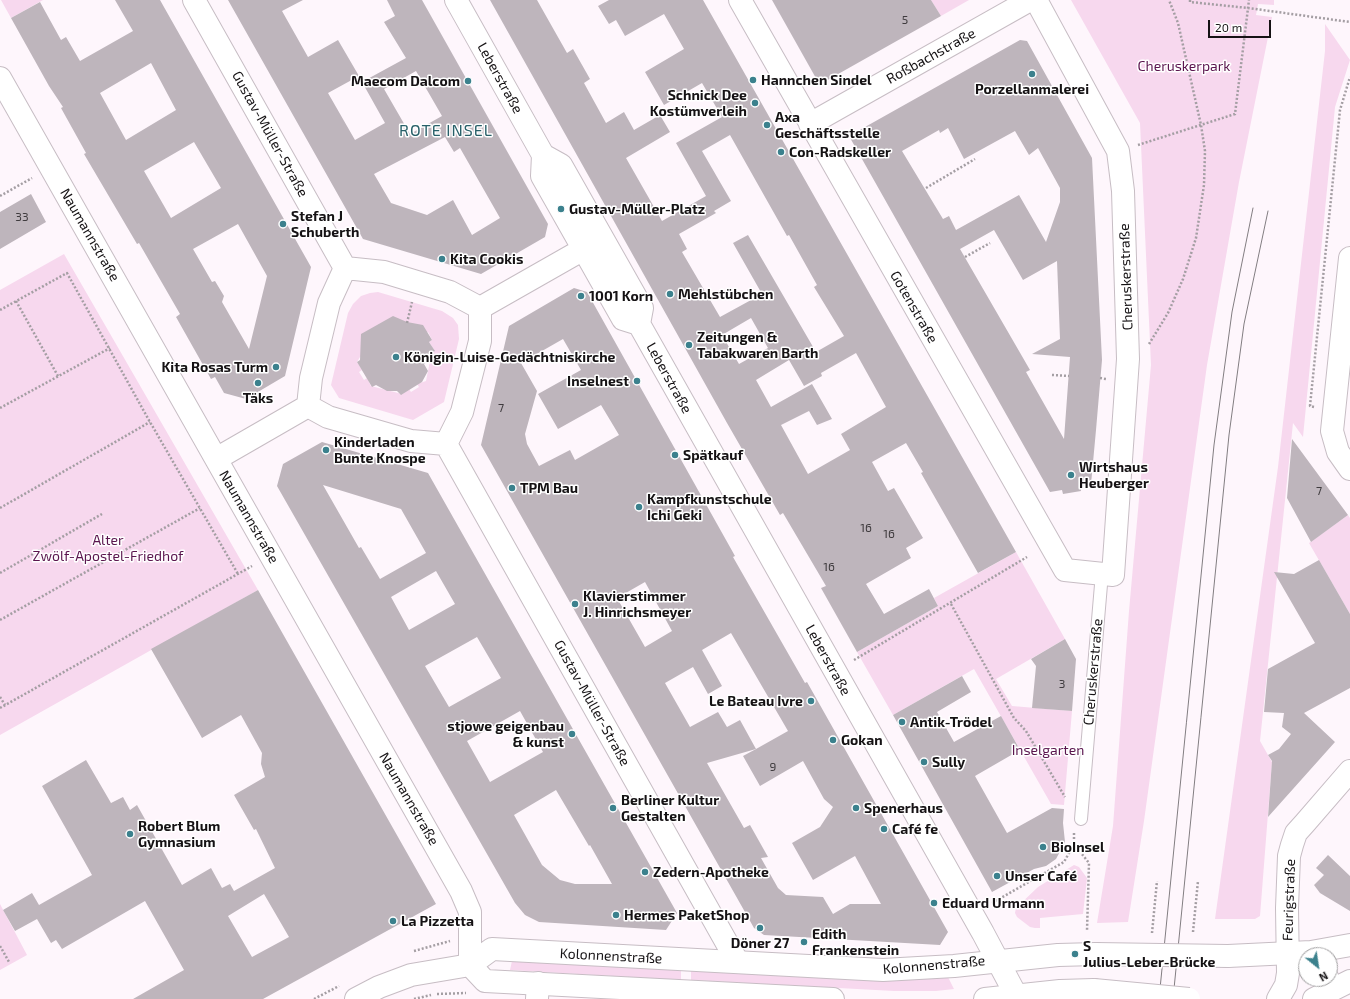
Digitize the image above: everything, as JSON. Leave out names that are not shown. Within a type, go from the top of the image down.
[{"type":"street","name":"Gustav-Müller-Straße","points":[[194,0],[345,268]]},
{"type":"street","name":"Leberstraße","points":[[456,0],[543,155]]},
{"type":"street","name":"Gotenstraße","points":[[740,0],[1065,570],[1108,574]]},
{"type":"street","name":"Roßbachstraße","points":[[810,124],[1030,0]]},
{"type":"street","name":"Cheruskerstraße","points":[[1036,0],[1118,151],[1123,191],[1128,359],[1108,574]]},
{"type":"street","name":"Naumannstraße","points":[[0,78],[468,903],[470,912],[470,965]]},
{"type":"street","points":[[543,155],[561,165],[602,238],[642,308],[639,324],[623,319],[583,249],[542,176],[543,155]]},
{"type":"street","points":[[480,308],[602,238]]},
{"type":"street","points":[[1350,258],[1332,431],[1338,452],[1350,468]]},
{"type":"street","points":[[308,406],[311,378],[329,302],[345,268],[384,272],[450,292],[480,308]]},
{"type":"street","points":[[308,406],[328,417],[411,441],[446,444],[462,412],[480,341],[480,308]]},
{"type":"street","name":"Leberstraße","points":[[639,324],[1017,998]]},
{"type":"street","points":[[216,459],[308,406]]},
{"type":"street","name":"Gustav-Müller-Straße","points":[[446,444],[737,962]]},
{"type":"street","name":"Feurigstraße","points":[[1278,999],[1286,985],[1288,973],[1287,908],[1289,856],[1292,845],[1296,833],[1350,770]]},
{"type":"street","name":"Kolonnenstraße","points":[[356,999],[379,987],[410,975],[470,965],[492,949],[883,970],[954,966],[997,960],[1096,954],[1228,956],[1298,953]]},
{"type":"street","points":[[470,965],[485,981],[537,991],[833,999]]},
{"type":"street","name":"Kolonnenstraße","points":[[1314,999],[1344,984]]},
{"type":"street","points":[[985,999],[1017,998],[1056,991],[1094,990],[1189,999]]},
{"type":"lane","name":"Cheruskerstraße","points":[[1081,819],[1108,574]]},
{"type":"path","points":[[1147,348],[1168,313],[1183,279],[1196,238],[1204,185],[1205,152],[1201,125],[1178,23],[1169,0]]},
{"type":"path","points":[[1190,0],[1190,2],[1248,8],[1350,22]]},
{"type":"path","points":[[1137,145],[1235,114],[1249,0]]},
{"type":"path","points":[[1334,409],[1310,406],[1340,110],[1350,77]]},
{"type":"path","points":[[926,188],[975,159]]},
{"type":"path","points":[[0,196],[33,177]]},
{"type":"path","points":[[965,257],[990,244]]},
{"type":"path","points":[[0,310],[67,273],[150,422],[238,574]]},
{"type":"path","points":[[408,323],[413,299]]},
{"type":"path","points":[[16,301],[58,376]]},
{"type":"path","points":[[0,408],[110,348]]},
{"type":"path","points":[[1052,375],[1069,376]]},
{"type":"path","points":[[0,508],[150,422]]},
{"type":"path","points":[[0,620],[200,508]]},
{"type":"path","points":[[0,573],[102,514]]},
{"type":"path","points":[[854,660],[951,604],[1027,557]]},
{"type":"path","points":[[0,708],[253,566]]},
{"type":"path","points":[[951,604],[1014,718],[1026,731],[1068,802]]},
{"type":"path","points":[[0,697],[5,706]]},
{"type":"path","points":[[992,903],[1064,862],[1074,844],[1089,863],[1087,931]]},
{"type":"path","points":[[1152,933],[1157,881]]},
{"type":"path","points":[[1193,932],[1198,881]]},
{"type":"path","points":[[0,946],[9,962]]},
{"type":"path","points":[[414,999],[436,994],[467,994]]},
{"type":"green space","points":[[1,0],[43,0],[11,18]]},
{"type":"green space","points":[[931,0],[969,0],[941,16]]},
{"type":"green space","name":"Cheruskerpark","points":[[1071,0],[1274,0],[1274,5],[1258,4],[1256,15],[1272,17],[1239,182],[1207,365],[1144,821],[1128,922],[1097,923],[1113,826],[1129,611],[1151,365],[1140,123]]},
{"type":"green space","points":[[1325,24],[1350,60],[1335,107],[1303,437],[1293,423],[1260,741],[1272,762],[1260,916],[1255,919],[1215,919],[1278,467],[1325,51]]},
{"type":"green space","name":"Alter Zwölf-Apostel-Friedhof","points":[[64,254],[258,590],[0,735],[0,290]]},
{"type":"green space","points":[[378,292],[442,311],[453,318],[458,325],[459,339],[444,402],[413,420],[339,398],[331,385],[348,313],[353,304],[361,296]],"holes":[[[428,332],[432,340],[429,342],[434,350],[431,356],[426,381],[417,384],[419,387],[411,392],[409,389],[402,394],[371,386],[367,378],[364,380],[359,372],[362,370],[357,362],[360,357]]]},
{"type":"green space","points":[[1348,515],[1350,518],[1350,614],[1309,543]]},
{"type":"green space","name":"Inselgarten","points":[[1016,552],[1065,639],[996,679],[1012,706],[1072,711],[1064,805],[1051,804],[974,669],[893,715],[857,652],[938,606],[934,598]]},
{"type":"green space","points":[[1074,865],[1079,867],[1087,878],[1083,914],[1040,918],[1040,928],[1030,927],[1017,917],[1015,913],[1016,908],[1038,887]]},
{"type":"green space","points":[[0,904],[27,955],[0,970]]},
{"type":"green space","points":[[512,961],[681,970],[681,980],[510,970]]},
{"type":"green space","points":[[691,971],[878,981],[948,977],[954,989],[936,991],[894,991],[691,980]]},
{"type":"building","points":[[115,0],[160,0],[311,267],[285,376],[246,399],[224,393],[215,377],[211,379],[176,317],[180,314],[139,243],[137,244],[84,154],[86,153],[61,108],[63,107],[49,86],[11,18],[40,2],[61,40],[66,37],[80,61],[133,31]],"holes":[[[151,63],[176,110],[126,140],[100,93]],[[194,142],[221,188],[171,218],[144,171]],[[238,224],[267,276],[249,349],[222,302],[224,296],[215,281],[212,282],[193,249]]]},
{"type":"building","points":[[228,0],[303,0],[282,11],[308,57],[338,40],[359,76],[328,93],[355,140],[385,123],[362,82],[406,58],[384,22],[395,16],[387,0],[422,0],[548,224],[545,237],[481,274],[363,239]],"holes":[[[416,71],[442,116],[410,134],[384,89]],[[445,137],[454,152],[460,148],[500,218],[472,235],[453,200],[427,215],[391,203],[374,174]]]},
{"type":"building","points":[[490,0],[537,0],[567,53],[573,49],[590,79],[584,83],[606,123],[624,112],[634,130],[660,115],[670,132],[626,158],[662,221],[706,196],[676,143],[722,117],[702,83],[664,105],[645,72],[684,49],[664,14],[625,36],[616,20],[609,24],[598,6],[609,0],[703,0],[1016,552],[978,573],[921,473],[923,472],[906,443],[872,462],[888,491],[894,488],[923,538],[906,548],[911,558],[866,584],[884,614],[929,589],[938,606],[857,652],[821,588],[826,586],[783,513],[780,515]],"holes":[[[730,135],[787,236],[789,235],[817,285],[814,287],[844,336],[816,352],[748,235],[733,243],[762,294],[720,317],[682,252],[687,249],[679,234],[716,213],[714,211],[731,201],[702,151]],[[751,318],[768,348],[739,364],[722,335]],[[856,353],[886,407],[841,434],[850,450],[808,474],[781,425],[809,411],[817,425],[832,419],[812,384],[771,407],[756,380],[789,360],[804,386],[822,376],[821,373]]]},
{"type":"building","points":[[772,0],[931,0],[941,16],[824,82],[817,80]]},
{"type":"building","points":[[1020,40],[1027,41],[1092,158],[1102,360],[1091,484],[1080,486],[1081,491],[1063,494],[1062,490],[1050,492],[849,136]],"holes":[[[948,128],[964,159],[1015,131],[1029,155],[1038,148],[1060,188],[1060,202],[1046,242],[1019,195],[956,230],[949,216],[943,219],[902,151],[939,130],[940,133]],[[994,230],[1023,280],[1057,261],[1060,339],[1032,354],[1070,357],[1064,439],[1026,372],[1030,370],[960,249]]]},
{"type":"building","points":[[31,194],[46,222],[0,249],[0,212]]},
{"type":"building","points":[[574,288],[587,292],[735,556],[733,557],[805,683],[807,682],[948,932],[940,945],[764,935],[754,928],[481,445],[509,326]],"holes":[[[563,339],[581,370],[538,394],[558,429],[601,405],[619,435],[575,460],[570,450],[539,466],[527,444],[525,434],[537,391],[521,363]],[[645,582],[672,631],[645,647],[617,598]],[[731,633],[788,731],[756,749],[740,720],[727,727],[718,712],[690,727],[665,683],[693,667],[708,694],[722,686],[702,650]],[[756,749],[743,756],[760,786],[803,761],[824,799],[833,807],[820,827],[792,843],[813,880],[855,856],[881,904],[850,904],[833,914],[823,897],[786,895],[778,888],[761,858],[768,857],[750,825],[744,828],[707,763]]]},
{"type":"building","name":"Königin-Luise-Gedächtniskirche","points":[[393,316],[407,322],[423,325],[432,340],[429,342],[435,351],[431,353],[431,359],[424,364],[428,371],[422,382],[401,395],[397,391],[387,391],[376,385],[372,387],[357,362],[360,360],[361,334]]},
{"type":"building","points":[[1292,439],[1348,515],[1311,542],[1287,498]]},
{"type":"building","points":[[322,442],[428,473],[677,913],[666,930],[539,922],[525,915],[515,903],[277,486],[283,464]],"holes":[[[323,485],[401,509],[426,553],[380,579],[361,547],[359,548]],[[436,571],[455,604],[409,630],[391,597]],[[477,637],[501,678],[449,707],[425,666]],[[520,711],[543,752],[490,782],[467,741]],[[556,790],[612,884],[575,884],[560,880],[542,865],[514,815]]]},
{"type":"building","points":[[1319,560],[1350,614],[1350,688],[1304,713],[1335,742],[1268,817],[1272,761],[1268,755],[1279,749],[1291,734],[1282,727],[1284,713],[1264,712],[1268,669],[1315,643],[1274,572],[1294,574]]},
{"type":"building","points":[[258,590],[436,904],[263,999],[133,999],[184,970],[145,901],[62,949],[56,940],[51,943],[37,919],[15,931],[3,910],[32,893],[39,905],[92,875],[42,786],[86,760],[111,803],[123,797],[130,810],[137,805],[182,885],[211,868],[222,888],[230,884],[234,891],[275,868],[256,829],[254,830],[234,795],[265,777],[261,764],[262,753],[241,715],[202,738],[151,649]],"holes":[[[264,894],[289,937],[252,957],[228,916]]]},
{"type":"building","points":[[1065,639],[1076,659],[1072,711],[1032,708],[1036,666],[1031,659]]},
{"type":"building","points":[[962,676],[971,692],[937,712],[954,742],[1001,716],[1020,750],[975,776],[1007,833],[1052,808],[1064,809],[1063,823],[1065,842],[1056,859],[1046,866],[1034,869],[992,892],[893,715]]},
{"type":"building","points":[[1328,855],[1350,876],[1350,911],[1320,893],[1314,885],[1324,875],[1316,868]]},
{"type":"tram line","points":[[1159,999],[1214,445],[1232,312],[1253,208]]},
{"type":"tram line","points":[[1173,999],[1229,435],[1244,324],[1268,211]]},
{"type":"place","name":"Porzellanmalerei","points":[[1032,74]]},
{"type":"place","name":"Hannchen Sindel","points":[[753,80]]},
{"type":"place","name":"Maecom Dalcom","points":[[468,81]]},
{"type":"place","name":"Schnick Dee Kostümverleih","points":[[755,103]]},
{"type":"place","name":"Axa Geschäftsstelle","points":[[767,125]]},
{"type":"place","name":"Con-Radskeller","points":[[781,152]]},
{"type":"place","name":"Gustav-Müller-Platz","points":[[561,209]]},
{"type":"place","name":"Stefan J Schuberth","points":[[283,224]]},
{"type":"place","name":"Kita Cookis","points":[[442,259]]},
{"type":"place","name":"Mehlstübchen","points":[[670,294]]},
{"type":"place","name":"1001 Korn","points":[[581,296]]},
{"type":"place","name":"Zeitungen & Tabakwaren Barth","points":[[689,345]]},
{"type":"place","name":"Königin-Luise-Gedächtniskirche","points":[[396,357]]},
{"type":"place","name":"Kita Rosas Turm","points":[[276,367]]},
{"type":"place","name":"Inselnest","points":[[637,381]]},
{"type":"place","name":"Täks","points":[[258,383]]},
{"type":"place","name":"Kinderladen Bunte Knospe","points":[[326,450]]},
{"type":"place","name":"Spätkauf","points":[[675,455]]},
{"type":"place","name":"Wirtshaus Heuberger","points":[[1071,475]]},
{"type":"place","name":"TPM Bau","points":[[512,488]]},
{"type":"place","name":"Kampfkunstschule Ichi Geki","points":[[639,507]]},
{"type":"place","name":"Klavierstimmer J. Hinrichsmeyer","points":[[575,604]]},
{"type":"place","name":"Le Bateau Ivre","points":[[811,701]]},
{"type":"place","name":"Antik-Trödel","points":[[902,722]]},
{"type":"place","name":"stjowe geigenbau & kunst","points":[[572,734]]},
{"type":"place","name":"Gokan","points":[[833,740]]},
{"type":"place","name":"Sully","points":[[924,762]]},
{"type":"place","name":"Berliner Kultur Gestalten","points":[[613,808]]},
{"type":"place","name":"Spenerhaus","points":[[856,808]]},
{"type":"place","name":"Café fe","points":[[884,829]]},
{"type":"place","name":"Robert Blum Gymnasium","points":[[130,834]]},
{"type":"place","name":"BioInsel","points":[[1043,847]]},
{"type":"place","name":"Zedern-Apotheke","points":[[645,872]]},
{"type":"place","name":"Unser Café","points":[[997,876]]},
{"type":"place","name":"Eduard Urmann","points":[[934,903]]},
{"type":"place","name":"Hermes PaketShop","points":[[616,915]]},
{"type":"place","name":"La Pizzetta","points":[[393,921]]},
{"type":"place","name":"Döner 27","points":[[760,928]]},
{"type":"place","name":"Edith Frankenstein","points":[[804,942]]},
{"type":"place","name":"S Julius-Leber-Brücke","points":[[1075,954]]},
{"type":"district","name":"ROTE INSEL","points":[[446,131]]}]
